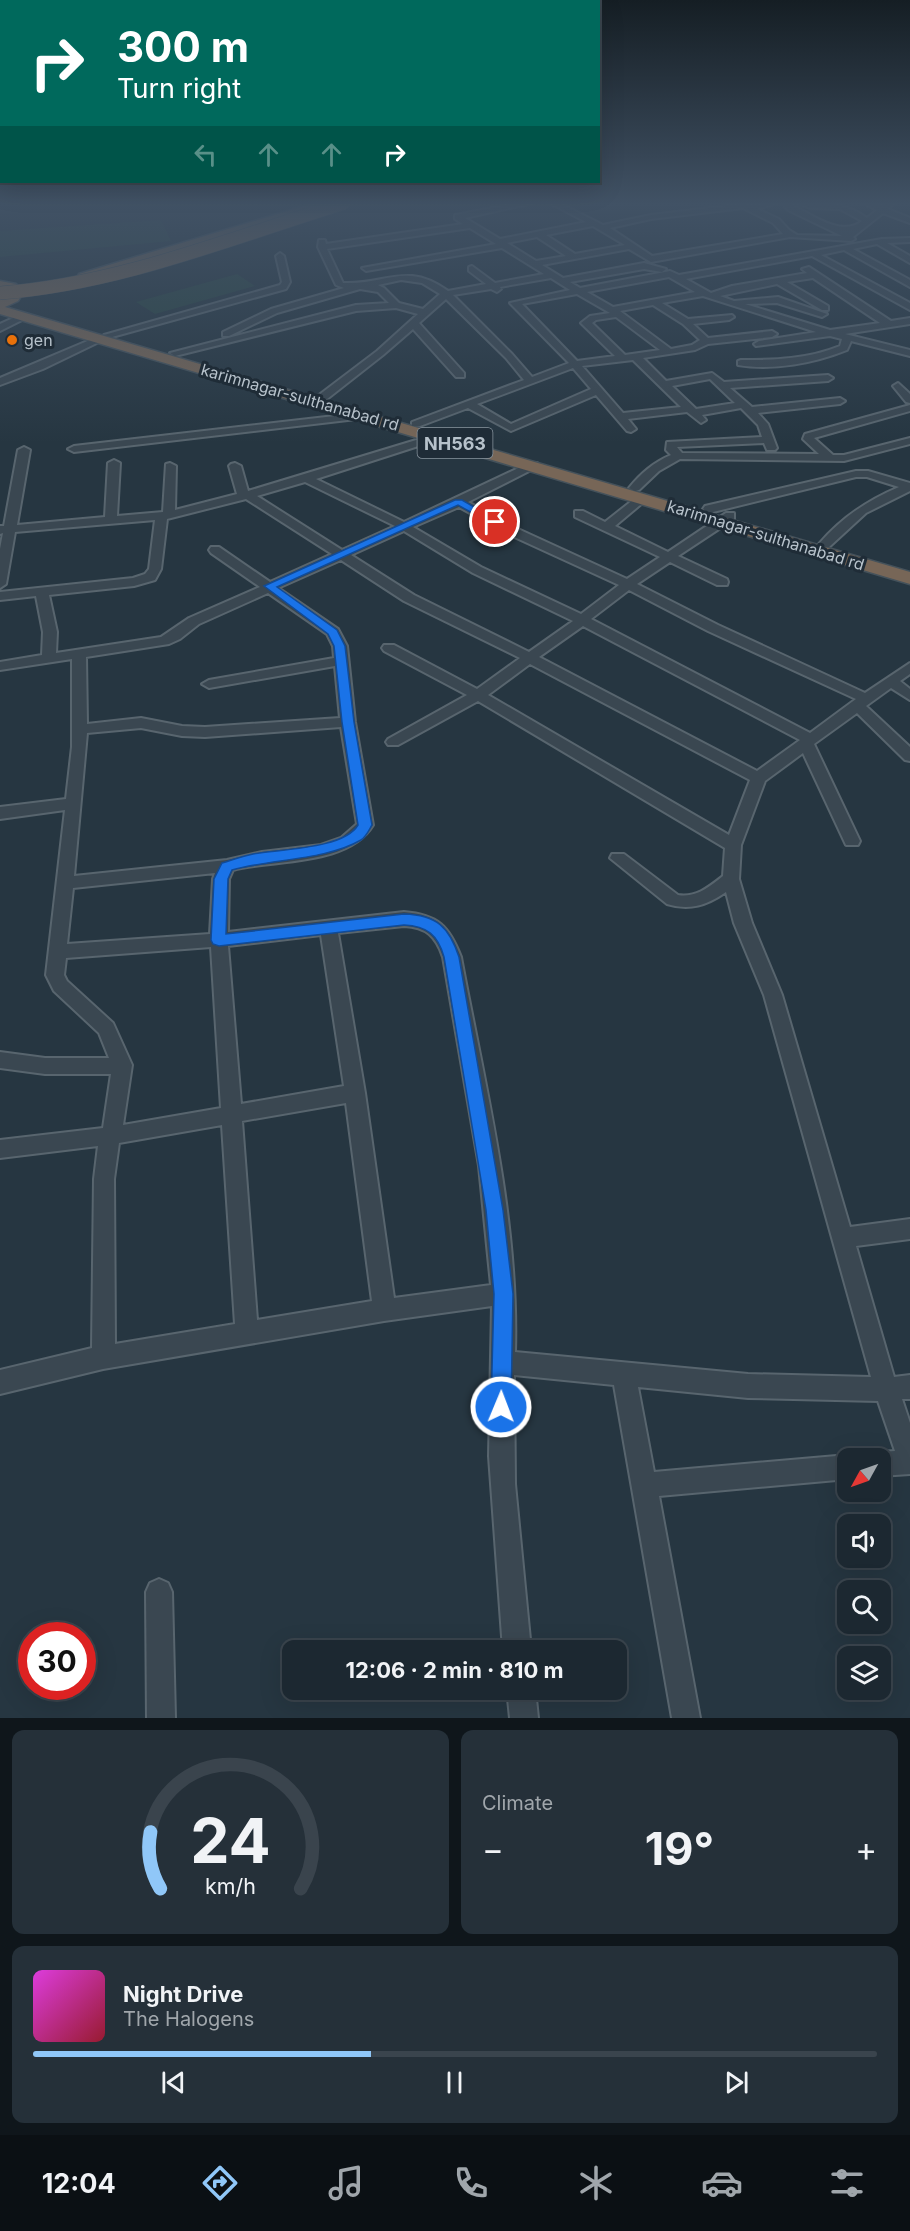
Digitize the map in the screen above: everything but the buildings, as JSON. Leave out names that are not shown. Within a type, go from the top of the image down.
[{"type":"highway","points":[[4,297],[57,283]]},
{"type":"highway","points":[[4,297],[81,283]]},
{"type":"highway","points":[[4,297],[93,283]]},
{"type":"highway","name":"karimnagar-sulthanabad rd","points":[[4,297],[25,316],[105,337],[436,438],[639,493],[910,578]]},
{"type":"highway","name":"NH563","points":[[4,297],[42,317],[105,337],[175,353],[639,493],[709,509],[725,519],[910,568]]},
{"type":"street","points":[[287,283],[295,293]]},
{"type":"street","points":[[338,283],[366,285],[381,290],[396,306]]},
{"type":"street","points":[[0,382],[105,337],[295,293],[376,283]]},
{"type":"street","points":[[431,283],[446,294],[509,356],[530,381]]},
{"type":"street","points":[[489,283],[515,303],[575,364],[631,429]]},
{"type":"street","points":[[323,397],[414,324],[446,294],[507,283]]},
{"type":"street","points":[[566,283],[615,312],[669,352]]},
{"type":"street","points":[[515,303],[628,283]]},
{"type":"street","points":[[687,283],[731,303],[814,329],[909,351]]},
{"type":"street","points":[[622,357],[586,323],[589,319],[654,302],[766,283]]},
{"type":"street","points":[[731,303],[762,299],[778,300],[823,311],[782,283]]},
{"type":"street","points":[[826,283],[890,325]]},
{"type":"street","points":[[866,283],[910,307]]},
{"type":"street","points":[[229,339],[225,334],[227,332],[274,310],[295,293]]},
{"type":"street","points":[[654,302],[686,322],[706,341]]},
{"type":"street","points":[[175,353],[356,309],[396,306],[426,313]]},
{"type":"street","points":[[0,328],[25,316]]},
{"type":"street","points":[[686,322],[729,316]]},
{"type":"street","points":[[759,344],[910,321]]},
{"type":"street","points":[[414,324],[460,375]]},
{"type":"street","points":[[416,424],[466,403],[575,364],[669,352],[695,347],[706,341],[814,329]]},
{"type":"street","points":[[741,363],[804,361],[827,356],[844,348],[848,337]]},
{"type":"street","points":[[635,356],[703,423]]},
{"type":"street","points":[[664,384],[712,376],[763,424],[775,457]]},
{"type":"street","points":[[722,385],[828,378]]},
{"type":"street","points":[[898,386],[910,400]]},
{"type":"street","points":[[466,403],[511,428],[598,390]]},
{"type":"street","points":[[620,417],[840,401]]},
{"type":"street","points":[[830,458],[808,439],[809,435],[910,408]]},
{"type":"street","points":[[74,448],[361,416]]},
{"type":"street","points":[[5,530],[165,515],[245,496],[436,438]]},
{"type":"street","points":[[680,456],[672,450],[671,444],[768,440]]},
{"type":"street","points":[[605,528],[639,493],[651,470],[680,456],[844,458],[910,441]]},
{"type":"street","points":[[0,584],[5,530],[24,450]]},
{"type":"street","points":[[844,458],[868,474],[910,487]]},
{"type":"street","points":[[111,520],[114,463]]},
{"type":"street","points":[[0,666],[165,640],[175,636],[194,621],[403,525],[459,502],[533,465]]},
{"type":"street","points":[[0,596],[134,582],[150,577],[155,569],[165,515],[170,466]]},
{"type":"street","points":[[235,466],[245,496],[410,598],[530,658],[758,778]]},
{"type":"street","points":[[709,509],[856,474],[868,474]]},
{"type":"street","points":[[306,478],[403,525],[477,570],[582,620],[809,742],[852,841]]},
{"type":"street","points":[[825,544],[856,515],[876,502],[910,487]]},
{"type":"street","points":[[459,502],[514,532],[628,584],[863,702],[910,756]]},
{"type":"street","points":[[579,514],[722,582]]},
{"type":"street","points":[[393,742],[478,695],[628,584],[725,519]]},
{"type":"street","points":[[65,883],[227,866],[267,856],[321,850],[358,836],[365,825],[348,722],[340,646],[333,632],[215,550]]},
{"type":"street","points":[[42,591],[50,632],[49,658]]},
{"type":"street","points":[[389,648],[478,695],[733,845]]},
{"type":"street","points":[[78,653],[80,729],[55,975],[60,986],[106,1028],[122,1065],[118,1106],[110,1136],[104,1179],[103,1357]]},
{"type":"street","points":[[209,684],[342,661]]},
{"type":"street","points":[[891,1463],[910,1460],[898,1388],[843,1238],[773,995],[743,923],[731,879],[733,845],[758,778],[910,667]]},
{"type":"street","points":[[891,681],[910,696]]},
{"type":"street","points":[[80,729],[141,723],[205,732],[348,722]]},
{"type":"street","points":[[0,813],[74,803]]},
{"type":"street","points":[[618,858],[673,900],[680,902],[701,900],[731,879]]},
{"type":"street","points":[[227,866],[221,879],[219,940],[247,1334]]},
{"type":"street","points":[[57,952],[219,940],[404,920],[419,920],[437,928],[446,940],[452,957],[495,1210],[504,1294],[501,1430],[508,1548],[517,1640]]},
{"type":"street","points":[[329,929],[355,1093],[384,1310]]},
{"type":"street","points":[[0,1060],[20,1065],[72,1068],[122,1065]]},
{"type":"street","points":[[0,1149],[110,1136],[355,1093]]},
{"type":"street","points":[[843,1238],[910,1229]]},
{"type":"street","points":[[0,1382],[103,1357],[384,1310],[504,1294]]},
{"type":"street","points":[[502,1362],[748,1386],[898,1388]]},
{"type":"street","points":[[624,1374],[686,1718]]},
{"type":"street","points":[[644,1485],[837,1468]]},
{"type":"street","points":[[159,1592],[161,1718]]},
{"type":"street","points":[[522,1700],[524,1718]]},
{"type":"green space","points":[[204,283],[251,283],[255,286],[155,314],[136,302]]},
{"type":"place","name":"gen","points":[[12,340]]},
{"type":"route","points":[[495,522],[459,502],[269,586],[333,632],[340,646],[348,722],[365,825],[358,836],[345,843],[321,850],[267,856],[227,866],[221,879],[218,923],[219,940],[419,920],[437,928],[446,940],[452,957],[495,1210],[504,1294],[501,1407]]}]
